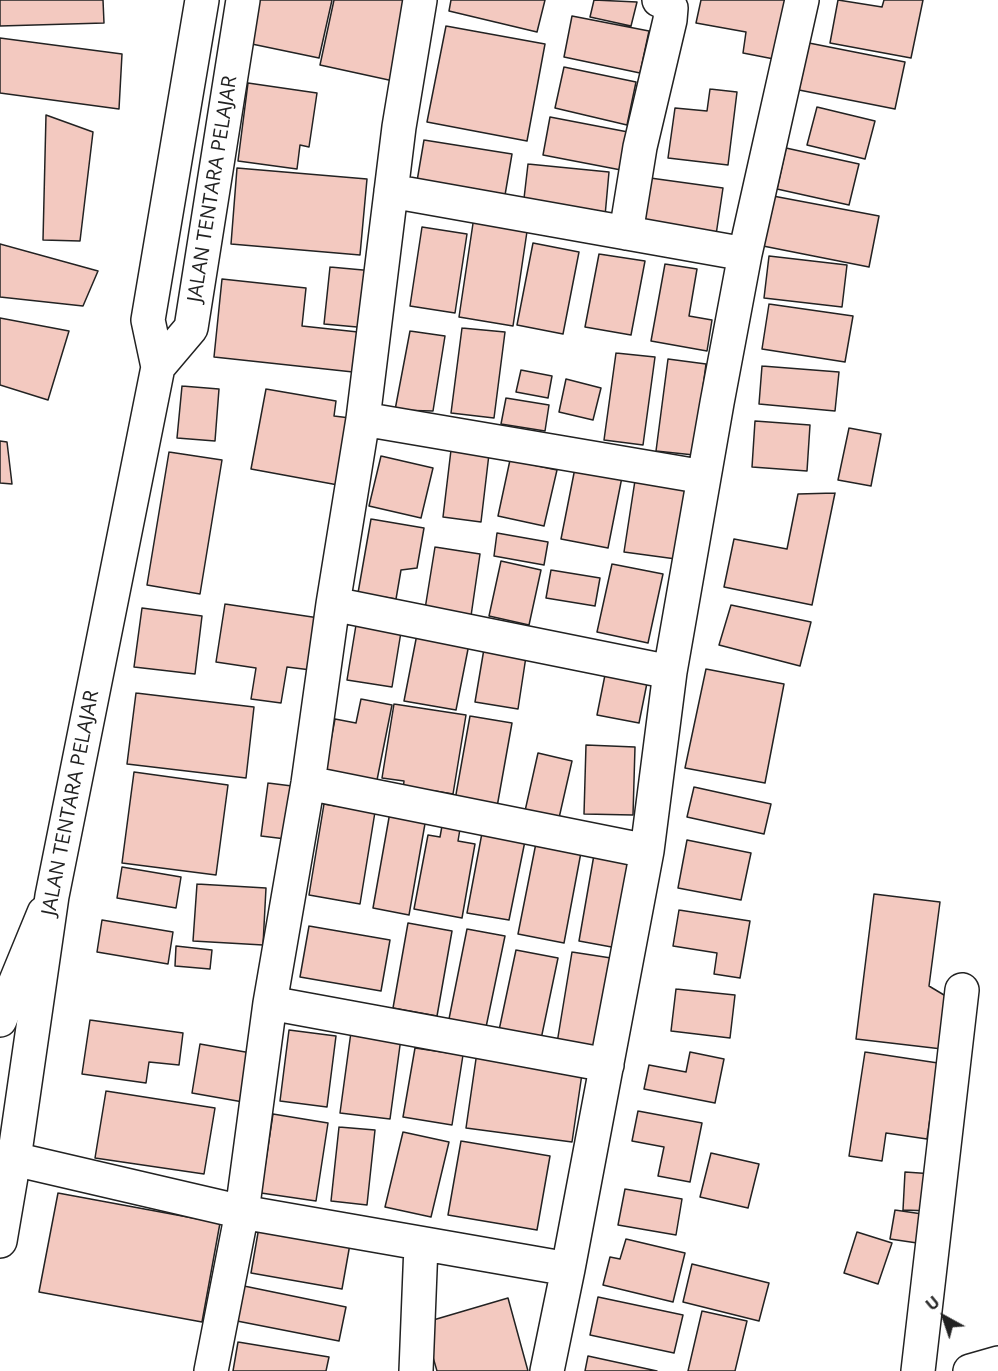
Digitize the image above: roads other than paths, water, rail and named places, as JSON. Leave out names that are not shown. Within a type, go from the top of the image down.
[{"type":"street","name":"JALAN TENTARA PELAJAR","points":[[0,1240],[52,896],[158,367],[148,320],[202,0]]},
{"type":"street","name":"JALAN TENTARA PELAJAR","points":[[158,367],[191,328],[243,0]]},
{"type":"street","points":[[212,1371],[242,1212],[270,1003],[308,783],[333,604],[363,419],[399,127],[420,0]]},
{"type":"street","points":[[626,232],[640,147],[670,20],[671,8],[667,3],[659,0]]},
{"type":"street","points":[[547,1371],[647,851],[670,672],[745,254],[802,0]]},
{"type":"street","points":[[391,191],[745,254]]},
{"type":"street","points":[[363,419],[704,477]]},
{"type":"street","points":[[333,604],[670,672]]},
{"type":"street","points":[[308,783],[647,851]]},
{"type":"street","points":[[0,1020],[52,896]]},
{"type":"street","points":[[918,1371],[962,990]]},
{"type":"street","points":[[270,1003],[607,1065]]},
{"type":"street","points":[[14,1159],[242,1212],[568,1269]]},
{"type":"street","points":[[416,1371],[421,1245]]},
{"type":"street","points":[[970,1371],[998,1363]]}]
